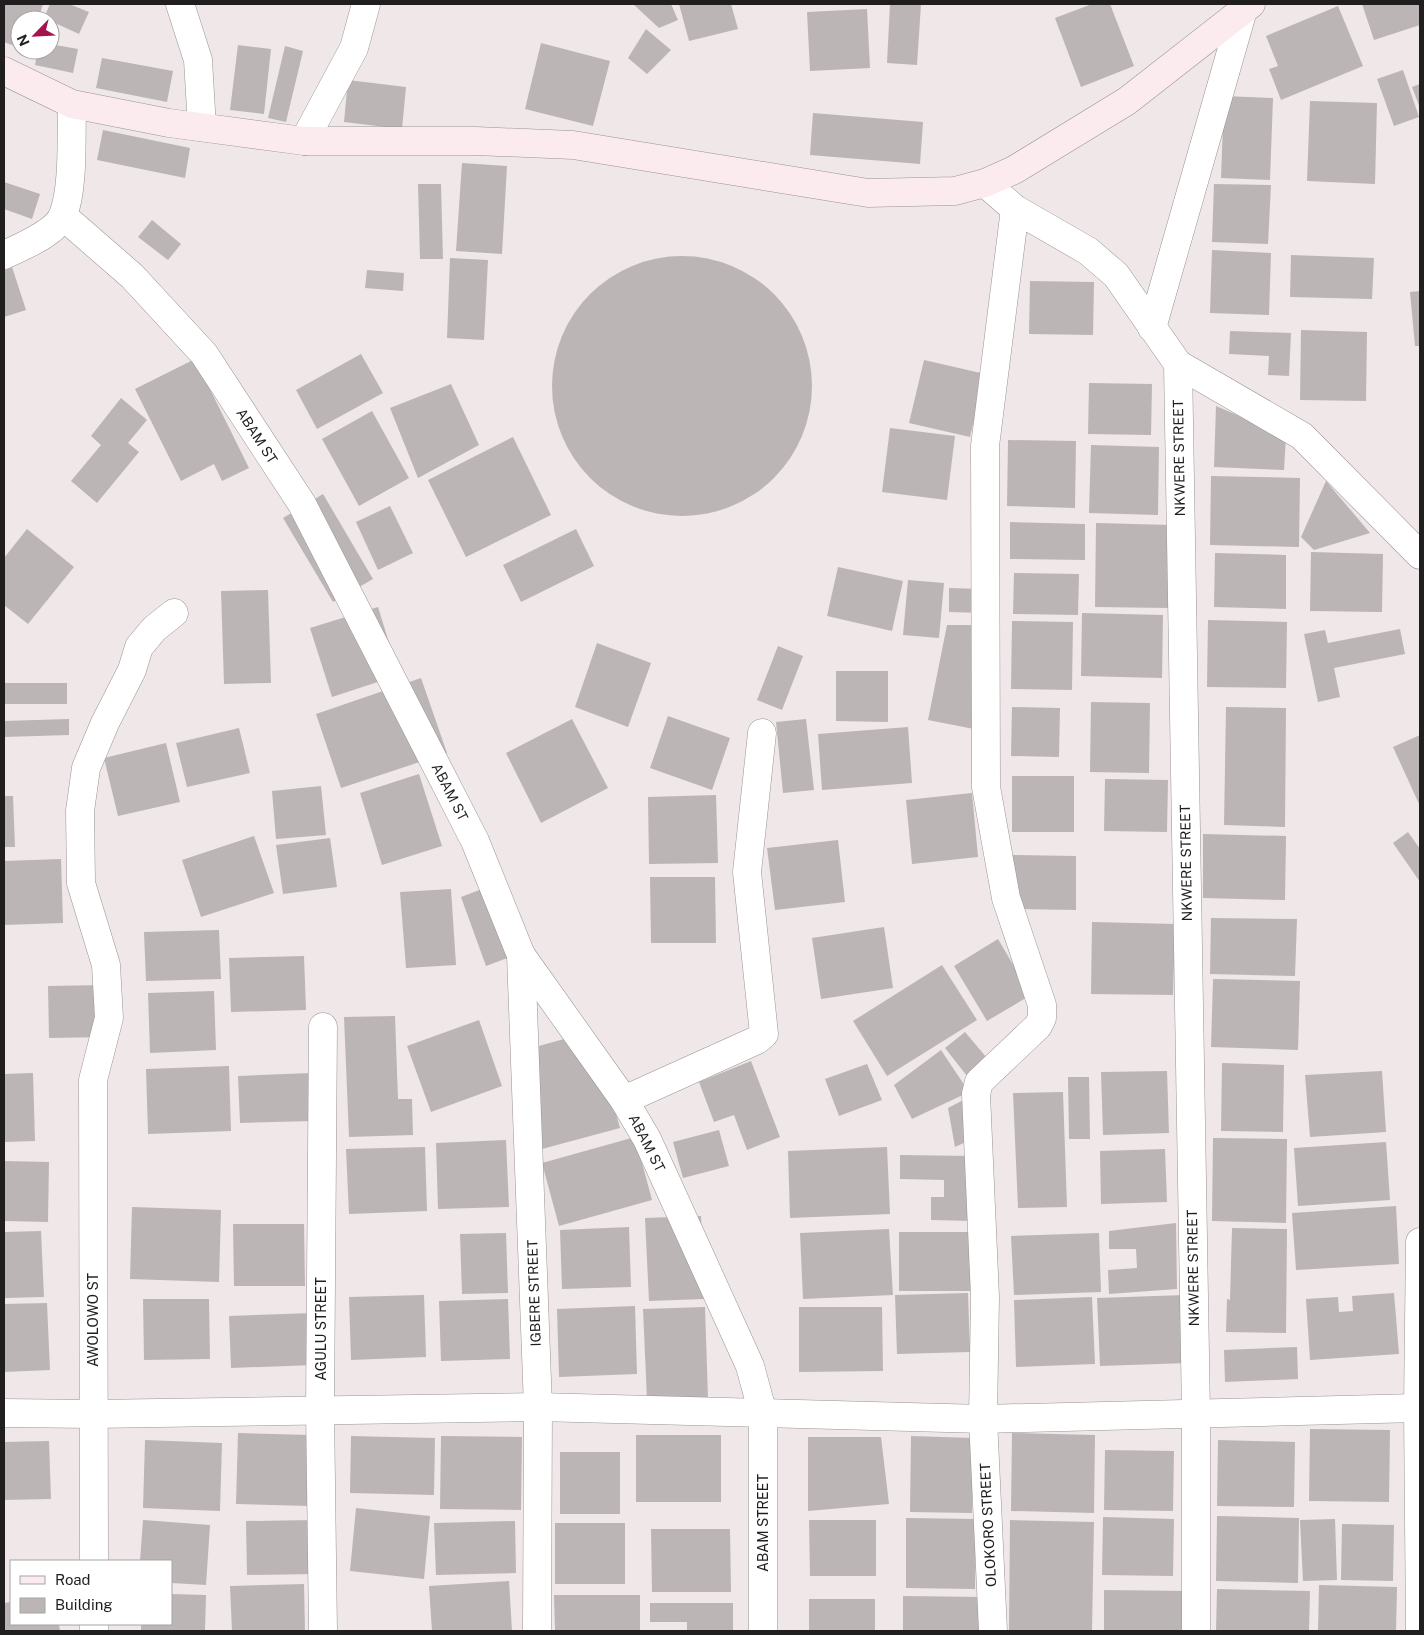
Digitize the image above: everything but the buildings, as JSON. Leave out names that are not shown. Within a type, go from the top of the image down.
[{"type":"street","points":[[180,4],[198,60],[202,127]]},
{"type":"street","points":[[304,141],[354,48],[366,4]]},
{"type":"street","points":[[4,71],[72,104],[202,127],[304,141],[476,141],[573,145],[868,193],[955,191],[985,183],[1014,170],[1127,101],[1247,7]]},
{"type":"street","points":[[1152,328],[1247,7]]},
{"type":"street","points":[[4,254],[40,238],[63,216],[68,189],[72,104]]},
{"type":"street","points":[[985,183],[1015,209],[1088,251],[1116,275],[1178,364],[1302,436],[1420,555]]},
{"type":"street","name":"OLOKORO STREET","points":[[993,1631],[983,1418],[985,1297],[976,1094],[979,1082],[1038,1026],[1042,1018],[1042,1005],[1006,898],[986,787],[986,446],[1015,209]]},
{"type":"street","name":"ABAM ST","points":[[63,216],[132,276],[204,354],[302,504],[475,841],[521,955],[624,1100],[647,1139],[750,1366],[763,1414]]},
{"type":"street","name":"NKWERE STREET","points":[[1178,364],[1196,1414],[1196,1631]]},
{"type":"street","name":"AWOLOWO ST","points":[[94,1560],[93,1080],[110,1018],[106,966],[81,883],[80,811],[86,768],[104,723],[132,670],[139,647],[154,629],[174,613]]},
{"type":"street","points":[[624,1100],[757,1040],[764,1034],[748,872],[762,733]]},
{"type":"street","name":"IGBERE STREET","points":[[521,955],[538,1407],[537,1631]]},
{"type":"street","name":"AGULU STREET","points":[[323,1028],[320,1410],[323,1631]]},
{"type":"street","points":[[1420,1242],[1418,1408],[1420,1631]]},
{"type":"street","points":[[4,1413],[93,1414],[538,1407],[983,1418],[1418,1408]]},
{"type":"street","name":"ABAM STREET","points":[[763,1414],[764,1631]]}]
